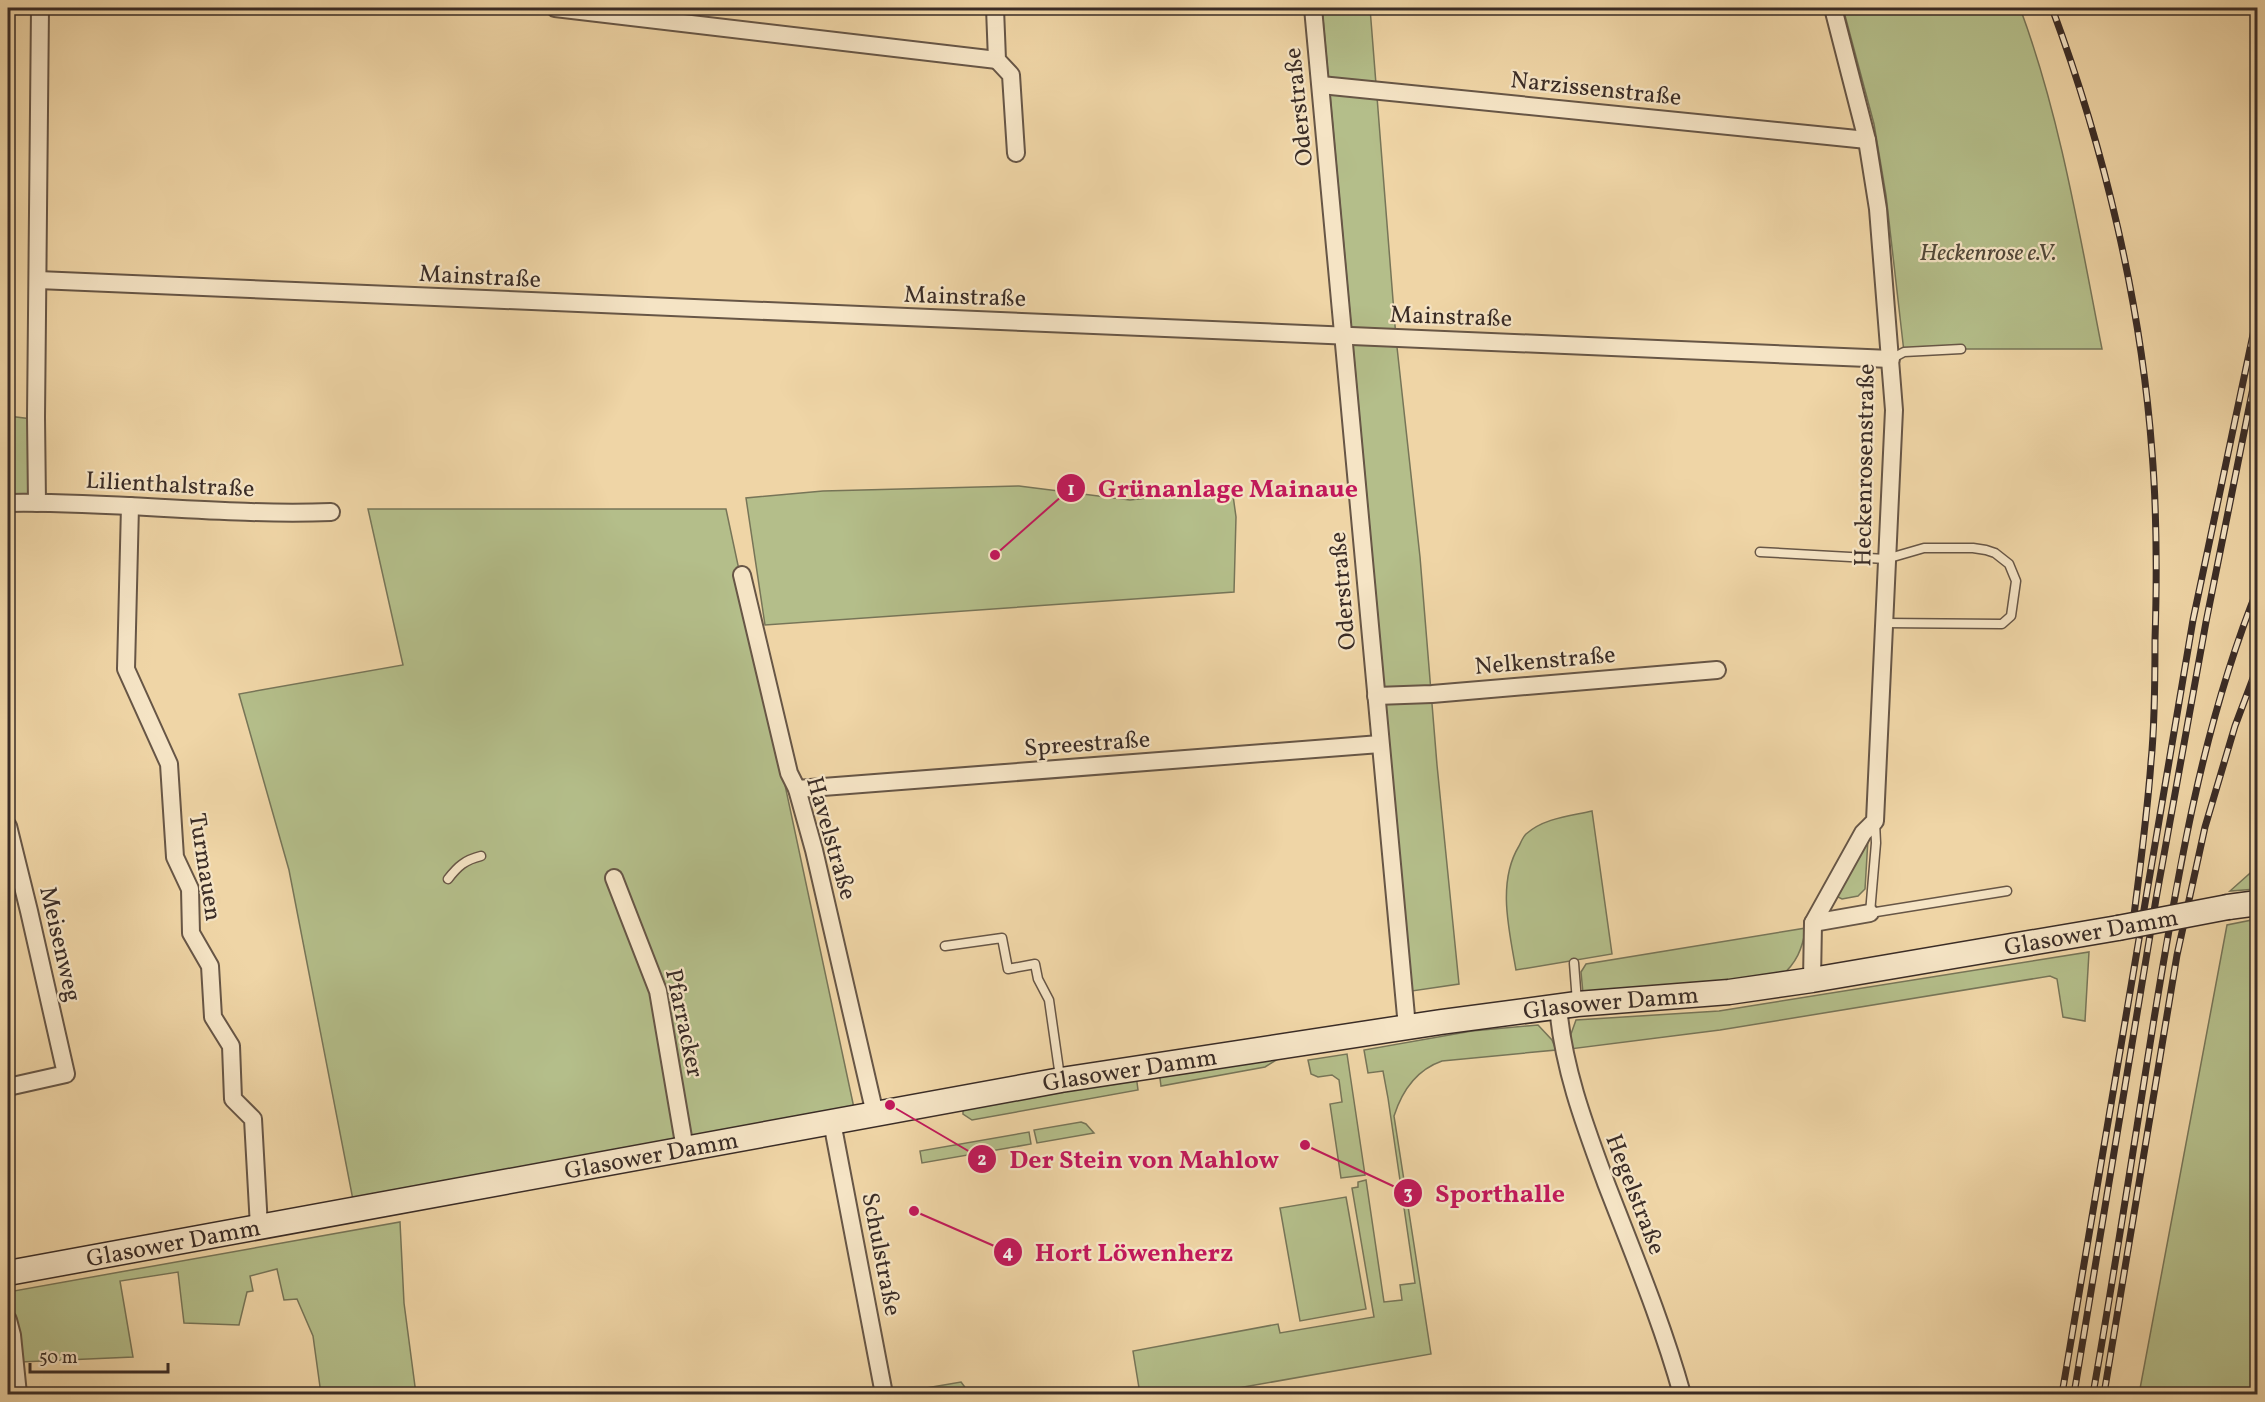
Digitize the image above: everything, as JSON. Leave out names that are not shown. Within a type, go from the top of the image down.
[{"type":"street","points":[[38,503],[36,417],[40,8]]},
{"type":"street","points":[[555,8],[997,60],[1011,75],[1016,153]]},
{"type":"street","points":[[995,8],[997,60]]},
{"type":"street","name":"Oderstraße","points":[[1313,8],[1407,1027]]},
{"type":"street","name":"Heckenrosenstraße","points":[[1833,8],[1867,140],[1883,252],[1894,410],[1875,821]]},
{"type":"street","name":"Narzissenstraße","points":[[1321,85],[1867,140]]},
{"type":"street","name":"Mainstraße","points":[[38,280],[1891,359]]},
{"type":"street","name":"Lilienthalstraße","points":[[8,503],[130,506],[285,514],[331,512]]},
{"type":"street","name":"Turmauen","points":[[130,506],[126,669],[169,764],[175,857],[190,889],[191,933],[210,966],[213,1017],[231,1046],[233,1099],[253,1119],[259,1227]]},
{"type":"street","name":"Havelstraße","points":[[742,575],[789,773],[797,789],[814,850],[876,1114]]},
{"type":"street","name":"Nelkenstraße","points":[[1376,696],[1443,693],[1717,670]]},
{"type":"street","name":"Spreestraße","points":[[797,789],[1380,744]]},
{"type":"street","points":[[1812,980],[1813,923],[1863,833],[1875,821]]},
{"type":"street","name":"Meisenweg","points":[[8,826],[66,1074],[8,1087]]},
{"type":"street","name":"Pfarracker","points":[[614,878],[658,991],[685,1149]]},
{"type":"street","name":"Glasower Damm","points":[[8,1273],[1061,1080],[1568,1005],[1729,992],[1812,980],[2258,903]]},
{"type":"street","points":[[1813,923],[1870,913]]},
{"type":"street","name":"Hegelstraße","points":[[1568,1005],[1564,1050],[1584,1125],[1669,1348],[1682,1395]]},
{"type":"street","name":"Schulstraße","points":[[832,1122],[884,1395]]},
{"type":"street","points":[[8,1320],[12,1335],[18,1395]]},
{"type":"lane","points":[[1891,359],[1904,352],[1961,349]]},
{"type":"lane","points":[[1760,552],[1886,559],[1924,548],[1972,548],[1995,553],[2008,564],[2014,575],[2016,586],[2011,616],[2002,624],[1883,623]]},
{"type":"lane","name":"Heckenrosenstraße","points":[[1870,913],[1876,843],[1875,821]]},
{"type":"lane","points":[[448,879],[457,867],[467,860],[481,856]]},
{"type":"lane","points":[[1870,913],[2007,891]]},
{"type":"lane","points":[[945,946],[1002,938],[1008,969],[1035,964],[1038,979],[1049,1000],[1061,1080]]},
{"type":"lane","points":[[1568,1005],[1574,963]]},
{"type":"green space","points":[[1322,8],[1370,8],[1396,338],[1420,557],[1437,765],[1459,984],[1412,991]]},
{"type":"green space","name":"Heckenrose e.V.","points":[[1843,8],[2020,8],[2058,133],[2102,349],[1961,349],[1904,352],[1886,195],[1874,124]]},
{"type":"green space","points":[[8,416],[32,419],[29,495],[8,494]]},
{"type":"green space","points":[[1019,486],[1130,500],[1232,488],[1236,517],[1234,592],[765,625],[746,498],[823,491]]},
{"type":"green space","points":[[368,509],[726,509],[854,1108],[353,1200],[289,870],[239,694],[403,665]]},
{"type":"green space","points":[[1592,811],[1612,954],[1516,970],[1507,906],[1508,875],[1512,860],[1526,834],[1541,824]]},
{"type":"green space","points":[[1868,839],[1865,889],[1858,896],[1842,899],[1834,895]]},
{"type":"green space","points":[[2257,867],[2257,889],[2230,891]]},
{"type":"green space","points":[[2257,919],[2257,1394],[2139,1394],[2227,925]]},
{"type":"green space","points":[[1806,928],[1798,955],[1780,977],[1583,993],[1581,972],[1586,964]]},
{"type":"green space","points":[[2089,952],[2085,1021],[2063,1017],[2057,979],[2050,976],[1720,1030],[1570,1049],[1571,1034],[1576,1020],[1719,1011]]},
{"type":"green space","points":[[1538,1025],[1552,1040],[1556,1050],[1442,1061],[1425,1070],[1411,1082],[1394,1116],[1431,1354],[1204,1394],[1140,1394],[1133,1351],[1278,1324],[1280,1333],[1374,1317],[1352,1188],[1358,1187],[1358,1182],[1366,1180],[1384,1302],[1402,1300],[1400,1285],[1415,1283],[1388,1098],[1383,1071],[1368,1073],[1364,1050],[1472,1031]]},
{"type":"green space","points":[[1286,1054],[1265,1067],[1161,1086],[1159,1071]]},
{"type":"green space","points":[[1347,1054],[1365,1175],[1341,1178],[1330,1104],[1342,1102],[1339,1080],[1332,1075],[1318,1077],[1311,1074],[1308,1060]]},
{"type":"green space","points":[[1136,1075],[1138,1090],[972,1120],[963,1114],[963,1106]]},
{"type":"green space","points":[[1081,1122],[1094,1133],[1037,1143],[1034,1130]]},
{"type":"green space","points":[[1029,1132],[1031,1144],[922,1163],[920,1151]]},
{"type":"green space","points":[[1346,1197],[1366,1309],[1300,1321],[1280,1208]]},
{"type":"green space","points":[[400,1222],[404,1303],[416,1394],[321,1394],[313,1336],[297,1299],[284,1300],[277,1269],[250,1276],[253,1291],[247,1292],[239,1325],[184,1323],[178,1272],[120,1281],[133,1357],[20,1362],[8,1292]]},
{"type":"green space","points":[[961,1382],[970,1394],[909,1394],[909,1391]]},
{"type":"railway","points":[[2052,8],[2088,115],[2117,226],[2139,339],[2152,452],[2156,546],[2154,717],[2147,804],[2132,931]]},
{"type":"railway","points":[[2062,1394],[2193,620],[2258,311]]},
{"type":"railway","points":[[2074,1394],[2156,899],[2206,622],[2258,363]]},
{"type":"railway","points":[[2093,1394],[2163,964],[2194,801],[2222,693],[2238,640],[2258,588]]},
{"type":"railway","points":[[2104,1394],[2177,955],[2205,827],[2235,726],[2258,665]]},
{"type":"place","name":"Grünanlage Mainaue","points":[[995,555]]},
{"type":"place","name":"Der Stein von Mahlow","points":[[890,1105]]},
{"type":"place","name":"Sporthalle","points":[[1305,1145]]},
{"type":"place","name":"Hort Löwenherz","points":[[914,1211]]}]
